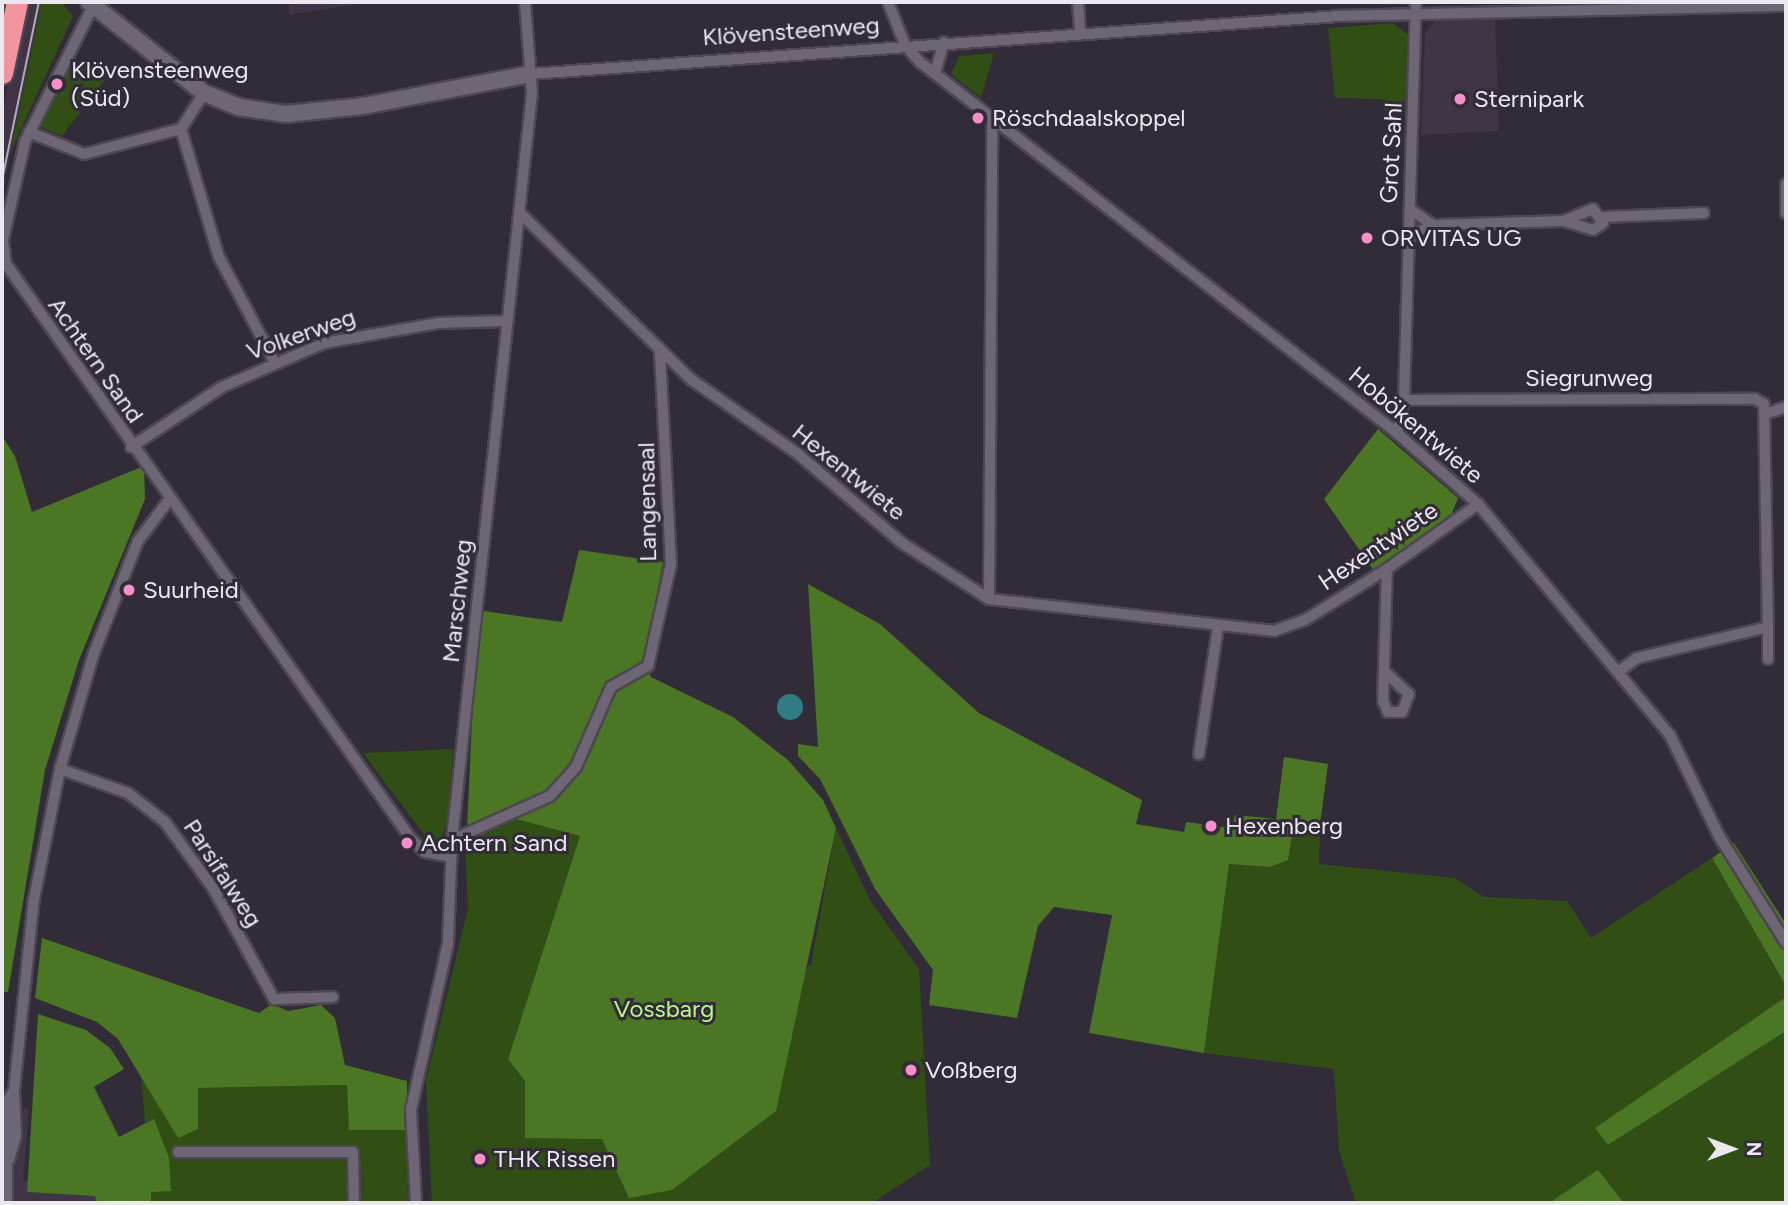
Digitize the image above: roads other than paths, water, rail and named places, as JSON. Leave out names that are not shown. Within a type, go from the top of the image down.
[{"type":"highway","points":[[2,73],[17,2]]},
{"type":"street","name":"Marschweg","points":[[415,1203],[411,1110],[448,943],[452,840],[505,321],[520,213],[530,74],[525,2]]},
{"type":"street","points":[[888,2],[905,45]]},
{"type":"street","points":[[1078,2],[1080,34]]},
{"type":"street","name":"Klövensteenweg","points":[[92,3],[204,93],[239,107],[286,114],[530,74],[1418,7],[1786,6]]},
{"type":"street","name":"Achtern Sand","points":[[92,3],[29,132],[3,240],[6,264],[131,447],[411,839],[425,852],[451,856]]},
{"type":"street","name":"Grot Sahl","points":[[1397,433],[1404,400],[1407,238],[1418,7]]},
{"type":"street","points":[[935,73],[944,42]]},
{"type":"street","name":"Hobökentwiete","points":[[905,45],[992,119],[1397,433],[1478,504],[1670,734],[1718,836],[1786,943]]},
{"type":"street","points":[[29,132],[84,154],[181,129],[204,93]]},
{"type":"street","points":[[989,599],[992,119]]},
{"type":"street","points":[[181,129],[219,257],[274,361]]},
{"type":"street","points":[[1786,184],[1786,213]]},
{"type":"street","points":[[1409,209],[1433,225]]},
{"type":"street","points":[[1564,220],[1591,209],[1603,217],[1704,213]]},
{"type":"street","name":"Hexentwiete","points":[[520,213],[660,351],[902,543],[989,599],[1218,627],[1285,629],[1387,569],[1478,504]]},
{"type":"street","points":[[1407,238],[1433,225],[1564,220],[1597,229],[1603,217]]},
{"type":"street","name":"Volkerweg","points":[[131,447],[274,361],[375,331],[505,321]]},
{"type":"street","name":"Langensaal","points":[[452,840],[550,796],[576,767],[611,687],[648,666],[671,564],[660,351]]},
{"type":"street","name":"Siegrunweg","points":[[1404,400],[1755,398],[1768,413]]},
{"type":"street","points":[[1768,659],[1768,413],[1786,408]]},
{"type":"street","points":[[6,1203],[9,1160],[16,1135],[14,1091],[34,899],[60,769],[94,653],[138,541],[169,500]]},
{"type":"street","points":[[1385,672],[1387,569]]},
{"type":"street","points":[[1199,754],[1218,627]]},
{"type":"street","points":[[1619,671],[1637,658],[1768,627]]},
{"type":"street","name":"Parsifalweg","points":[[60,769],[128,793],[165,822],[213,888],[274,999],[333,997]]},
{"type":"street","points":[[178,1152],[353,1152],[354,1203]]},
{"type":"water","points":[[790,694],[799,698],[803,707],[799,716],[790,720],[781,716],[777,707],[781,698]]},
{"type":"tram line","points":[[2,180],[39,2]]},
{"type":"place","name":"Klövensteenweg (Süd)","points":[[57,84]]},
{"type":"place","name":"Sternipark","points":[[1460,99]]},
{"type":"place","name":"Röschdaalskoppel","points":[[978,118]]},
{"type":"place","name":"ORVITAS UG","points":[[1367,238]]},
{"type":"place","name":"Suurheid","points":[[129,590]]},
{"type":"place","name":"Hexenberg","points":[[1211,826]]},
{"type":"place","name":"Achtern Sand","points":[[407,843]]},
{"type":"place","name":"Voßberg","points":[[911,1070]]},
{"type":"place","name":"THK Rissen","points":[[480,1159]]},
{"type":"park label","name":"Vossbarg","points":[[664,1009]]}]
